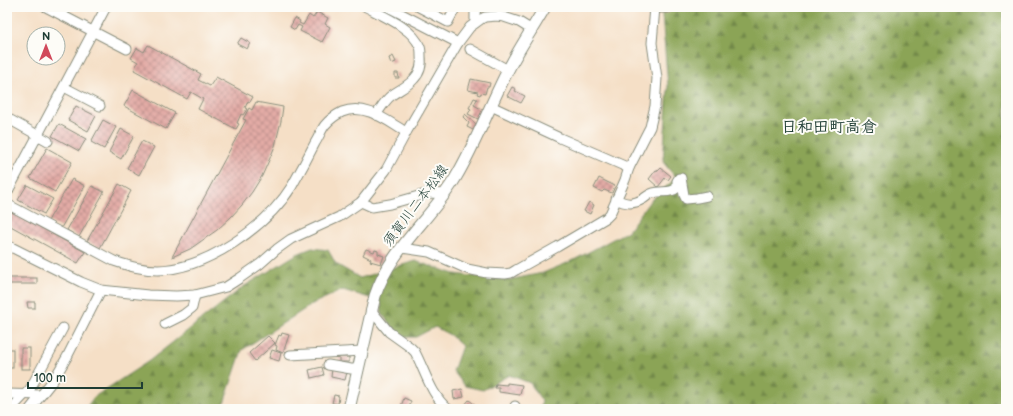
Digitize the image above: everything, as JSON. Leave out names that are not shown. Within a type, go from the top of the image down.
[{"type":"main road","name":"須賀川二本松線","points":[[349,409],[378,285],[388,267],[438,204],[456,177],[508,70],[544,7]]},
{"type":"street","points":[[46,7],[127,49]]},
{"type":"street","points":[[7,194],[106,7]]},
{"type":"street","points":[[366,7],[403,27],[409,32],[420,47],[421,54],[421,66],[415,78],[400,91],[391,96],[376,115]]},
{"type":"street","points":[[388,7],[458,44]]},
{"type":"street","points":[[419,7],[448,22],[456,7]]},
{"type":"street","points":[[475,23],[475,13],[477,7]]},
{"type":"street","points":[[402,248],[429,252],[467,269],[487,273],[505,274],[511,273],[557,248],[602,221],[610,214],[629,168],[650,127],[655,106],[657,78],[652,44],[655,7]]},
{"type":"street","points":[[7,245],[81,282],[101,290],[148,295],[176,296],[195,295],[226,287],[260,264],[291,239],[339,217],[361,202],[386,170],[406,132],[458,44],[470,27],[485,17],[504,16],[519,22],[532,30]]},
{"type":"street","points":[[470,49],[508,70]]},
{"type":"street","points":[[64,87],[100,106]]},
{"type":"street","points":[[491,106],[629,168]]},
{"type":"street","points":[[7,204],[95,252],[132,268],[160,270],[186,266],[233,243],[254,229],[272,211],[292,186],[325,125],[333,117],[343,112],[353,110],[364,111],[376,115],[406,132]]},
{"type":"street","points":[[7,118],[48,141]]},
{"type":"street","points":[[616,200],[624,203],[635,202],[642,200],[651,193],[674,190],[677,188],[677,181],[679,178],[681,178],[686,199],[707,196]]},
{"type":"street","points":[[361,202],[372,207],[390,204],[429,193],[445,194]]},
{"type":"street","points":[[30,409],[54,379],[67,357],[101,290]]},
{"type":"street","points":[[165,324],[184,315],[192,308],[195,295]]},
{"type":"street","points":[[372,310],[389,332],[410,347],[414,352],[434,393],[441,403],[448,409]]},
{"type":"street","points":[[11,409],[30,389],[63,328]]},
{"type":"street","points":[[290,355],[362,351]]},
{"type":"street","points":[[328,365],[358,369]]},
{"type":"street","points":[[7,394],[41,395]]},
{"type":"green space","points":[[665,7],[1006,7],[1006,409],[540,409],[542,401],[530,383],[509,375],[483,390],[465,386],[453,371],[462,346],[450,335],[435,327],[416,337],[401,337],[382,314],[381,302],[343,290],[314,303],[242,350],[223,409],[85,409],[94,397],[149,361],[243,287],[297,254],[312,248],[328,250],[336,264],[360,278],[415,261],[455,274],[508,280],[543,273],[572,261],[628,231],[650,201],[676,178],[663,162],[668,87],[662,15]]},
{"type":"building","points":[[660,7],[669,7],[669,13],[660,13]]},
{"type":"building","points":[[317,12],[328,18],[325,24],[330,27],[322,42],[300,31],[302,27],[298,25],[295,30],[290,27],[295,18],[303,25],[309,15],[313,18]]},
{"type":"building","points":[[241,38],[250,43],[247,49],[237,44]]},
{"type":"building","points":[[148,45],[201,74],[198,80],[210,86],[216,77],[253,97],[250,102],[248,101],[245,108],[247,109],[243,115],[241,114],[237,123],[239,124],[236,129],[198,109],[203,99],[191,92],[187,99],[134,70],[138,62],[131,58],[137,48],[144,52]]},
{"type":"building","points":[[393,56],[396,62],[391,64],[389,58]]},
{"type":"building","points":[[395,73],[398,73],[399,78],[395,78]]},
{"type":"building","points":[[471,79],[490,83],[485,94],[481,93],[480,95],[477,94],[478,92],[468,90]]},
{"type":"building","points":[[512,87],[516,89],[515,91],[525,96],[521,103],[507,96]]},
{"type":"building","points":[[133,90],[175,113],[166,129],[124,106]]},
{"type":"building","points":[[474,98],[477,99],[474,105],[483,110],[478,119],[468,114]]},
{"type":"building","points":[[256,102],[283,107],[275,146],[262,176],[242,205],[217,230],[190,249],[172,257],[246,120],[243,119],[249,108],[252,110]]},
{"type":"building","points":[[76,106],[96,116],[88,131],[68,120]]},
{"type":"building","points":[[465,114],[477,125],[473,130],[467,127],[469,123],[463,117]]},
{"type":"building","points":[[103,120],[116,127],[104,149],[91,142]]},
{"type":"building","points":[[59,124],[86,139],[79,151],[52,136]]},
{"type":"building","points":[[121,129],[134,136],[121,159],[109,152]]},
{"type":"building","points":[[142,141],[154,147],[139,175],[127,168]]},
{"type":"building","points":[[47,148],[72,162],[55,192],[30,178]]},
{"type":"building","points":[[661,168],[671,176],[668,180],[665,178],[658,187],[649,179],[656,170],[658,171]]},
{"type":"building","points":[[599,178],[615,186],[612,193],[604,190],[602,192],[594,188]]},
{"type":"building","points":[[72,179],[85,186],[61,228],[48,221]]},
{"type":"building","points":[[119,184],[131,191],[100,248],[87,241]]},
{"type":"building","points":[[27,185],[53,199],[44,214],[18,200]]},
{"type":"building","points":[[92,186],[104,192],[79,237],[67,230]]},
{"type":"building","points":[[589,202],[594,205],[590,214],[584,211]]},
{"type":"building","points":[[12,212],[85,252],[78,263],[7,224],[7,220]]},
{"type":"building","points":[[366,249],[374,252],[375,250],[378,251],[378,254],[384,256],[381,264],[370,261],[371,259],[363,255]]},
{"type":"building","points":[[7,278],[37,278],[37,284],[7,284]]},
{"type":"building","points":[[27,302],[35,302],[35,308],[28,308]]},
{"type":"building","points":[[282,333],[289,335],[283,353],[276,350],[277,346],[275,345],[279,335],[281,336]]},
{"type":"building","points":[[268,336],[275,343],[255,361],[249,353]]},
{"type":"building","points":[[21,348],[30,348],[30,369],[21,369]]},
{"type":"building","points":[[7,349],[13,349],[13,368],[7,368]]},
{"type":"building","points":[[272,350],[281,353],[279,361],[269,358]]},
{"type":"building","points":[[339,357],[349,357],[349,362],[339,362]]},
{"type":"building","points":[[322,367],[324,375],[311,378],[309,370]]},
{"type":"building","points":[[332,369],[347,372],[345,380],[331,377]]},
{"type":"building","points":[[507,383],[522,385],[520,395],[499,392],[499,388],[495,388],[496,384],[507,385]]},
{"type":"building","points":[[462,389],[464,397],[454,399],[453,391]]},
{"type":"building","points":[[334,395],[339,396],[338,404],[332,403]]},
{"type":"building","points":[[404,398],[411,401],[408,409],[400,409]]},
{"type":"building","points":[[469,400],[481,409],[465,409],[463,407]]},
{"type":"district","name":"日和田町高倉","points":[[829,126]]}]
